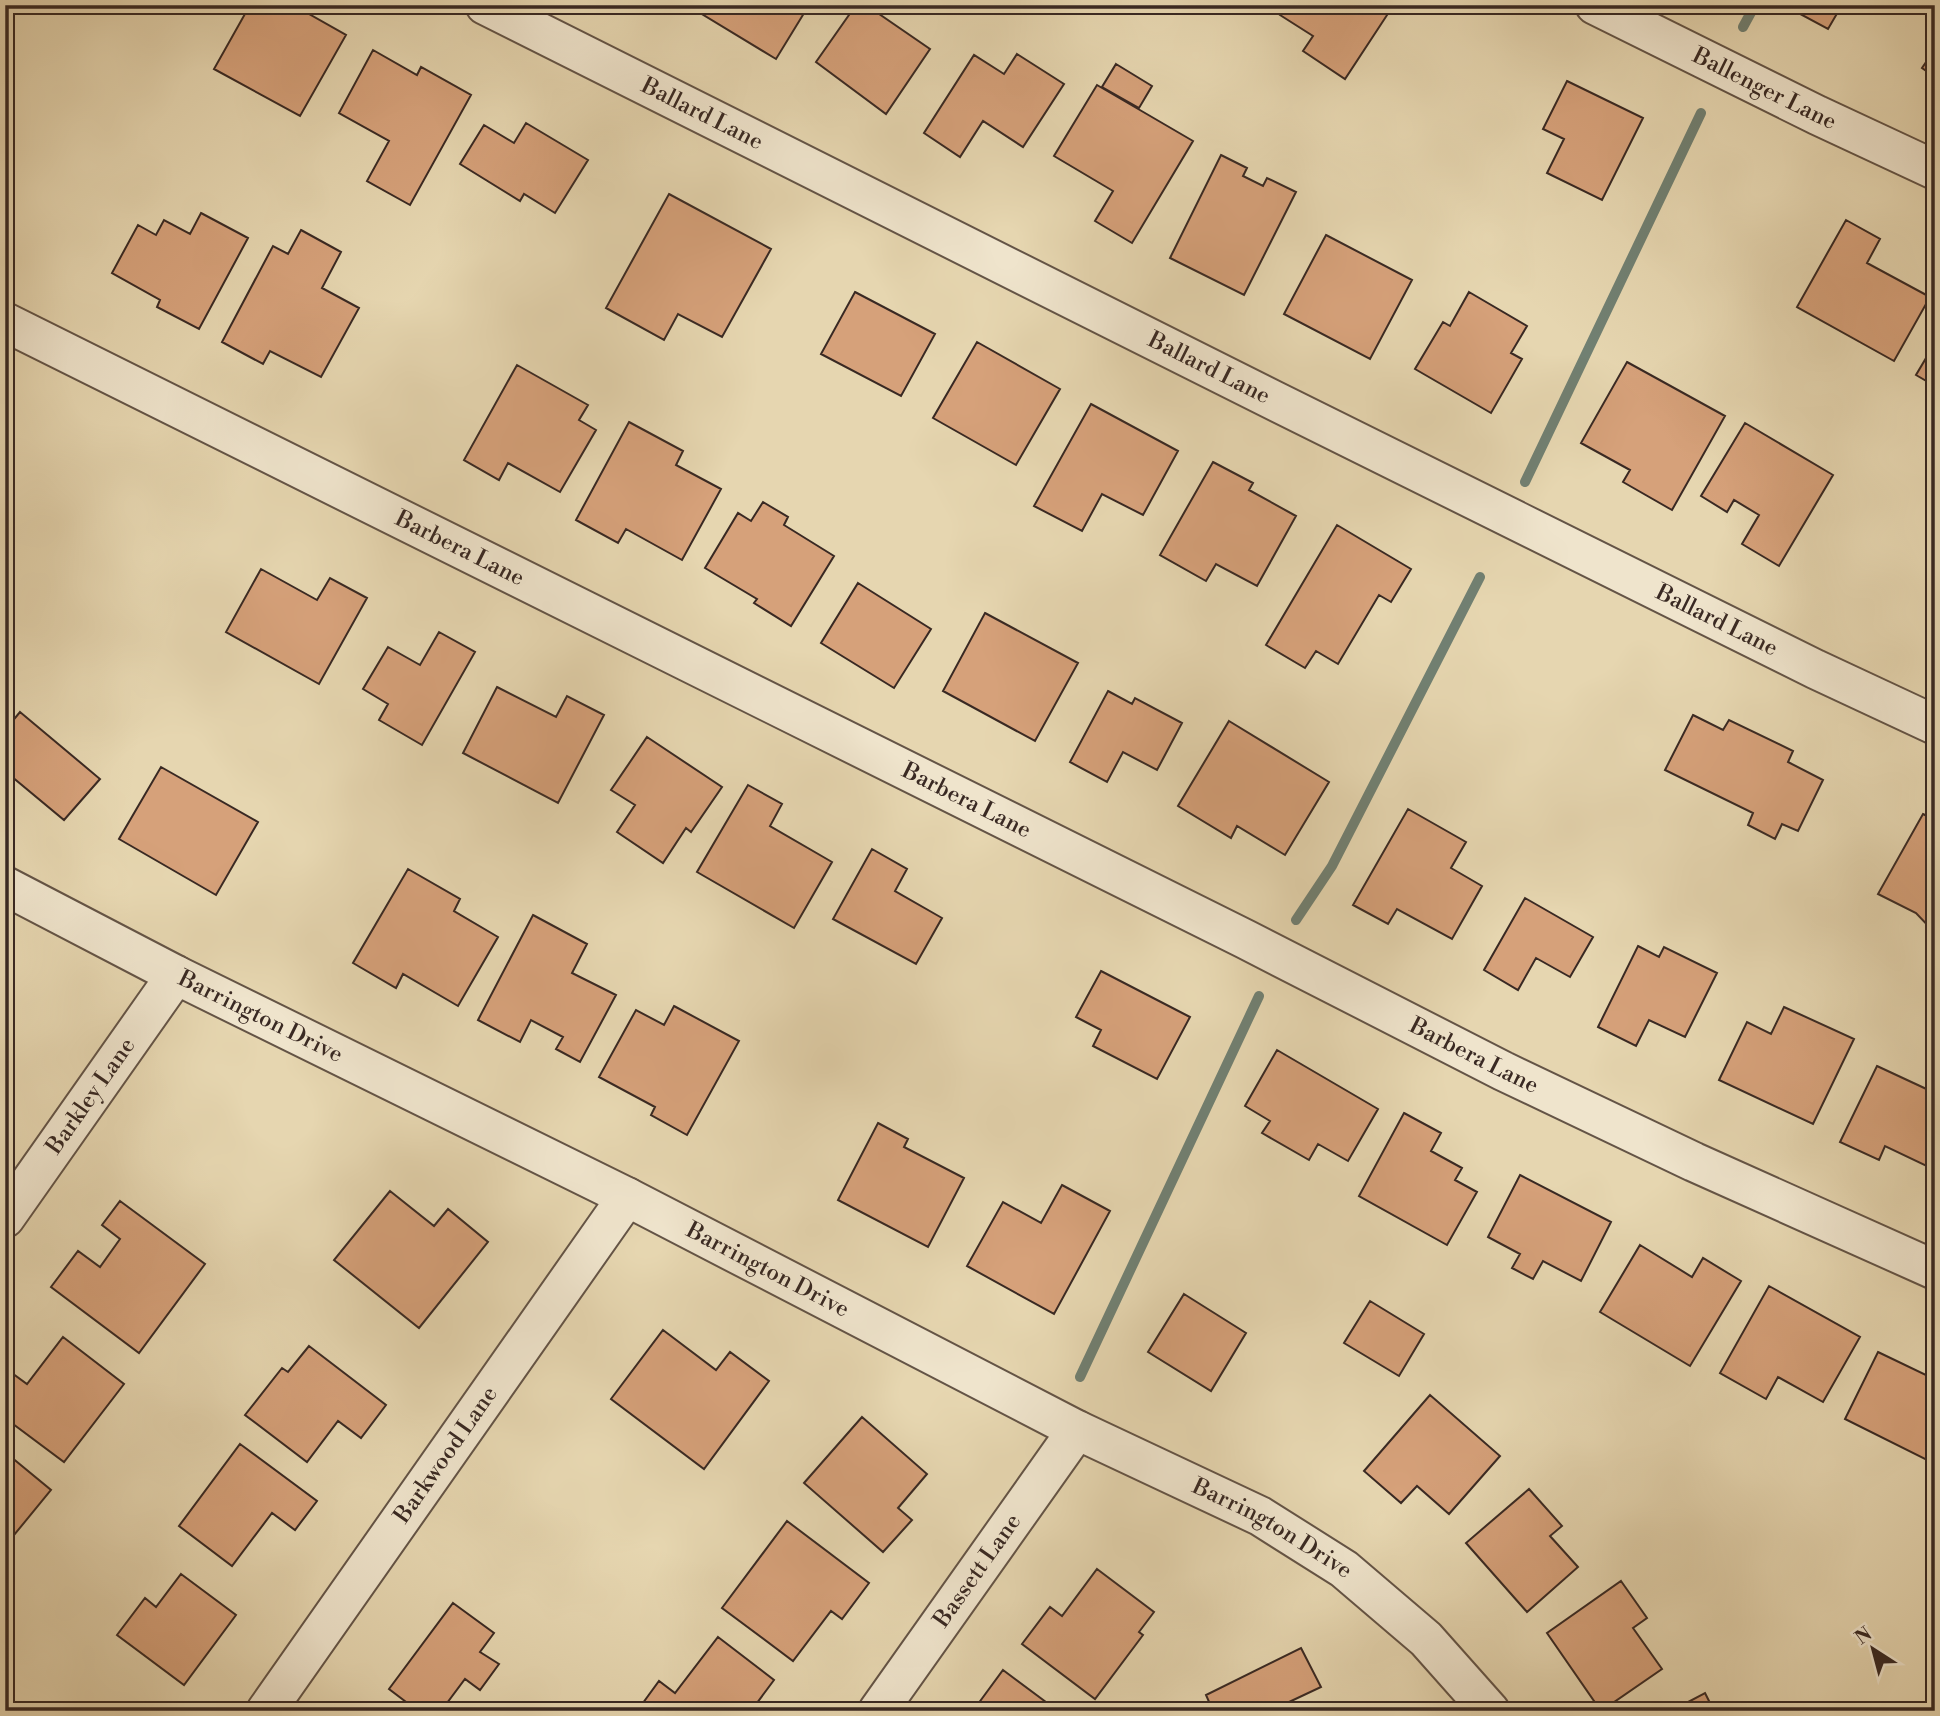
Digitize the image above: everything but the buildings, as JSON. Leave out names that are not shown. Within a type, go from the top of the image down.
[{"type":"street","name":"Ballard Lane","points":[[485,5],[1815,669],[1935,725]]},
{"type":"street","name":"Ballenger Lane","points":[[1595,5],[1817,116],[1935,170]]},
{"type":"street","name":"Barbera Lane","points":[[5,321],[1245,939],[1503,1071],[1694,1163],[1935,1270]]},
{"type":"street","name":"Barrington Drive","points":[[5,886],[176,975],[627,1197],[1077,1430],[1260,1516],[1345,1569],[1426,1639],[1490,1711]]},
{"type":"street","name":"Barkley Lane","points":[[5,1218],[176,975]]},
{"type":"street","name":"Barkwood Lane","points":[[266,1711],[627,1197]]},
{"type":"street","name":"Bassett Lane","points":[[878,1711],[1077,1430]]},
{"type":"waterway","points":[[1743,27],[1755,5]]},
{"type":"waterway","points":[[1525,482],[1701,113]]},
{"type":"waterway","points":[[1296,920],[1332,866],[1480,577]]},
{"type":"waterway","points":[[1080,1377],[1259,996]]}]
